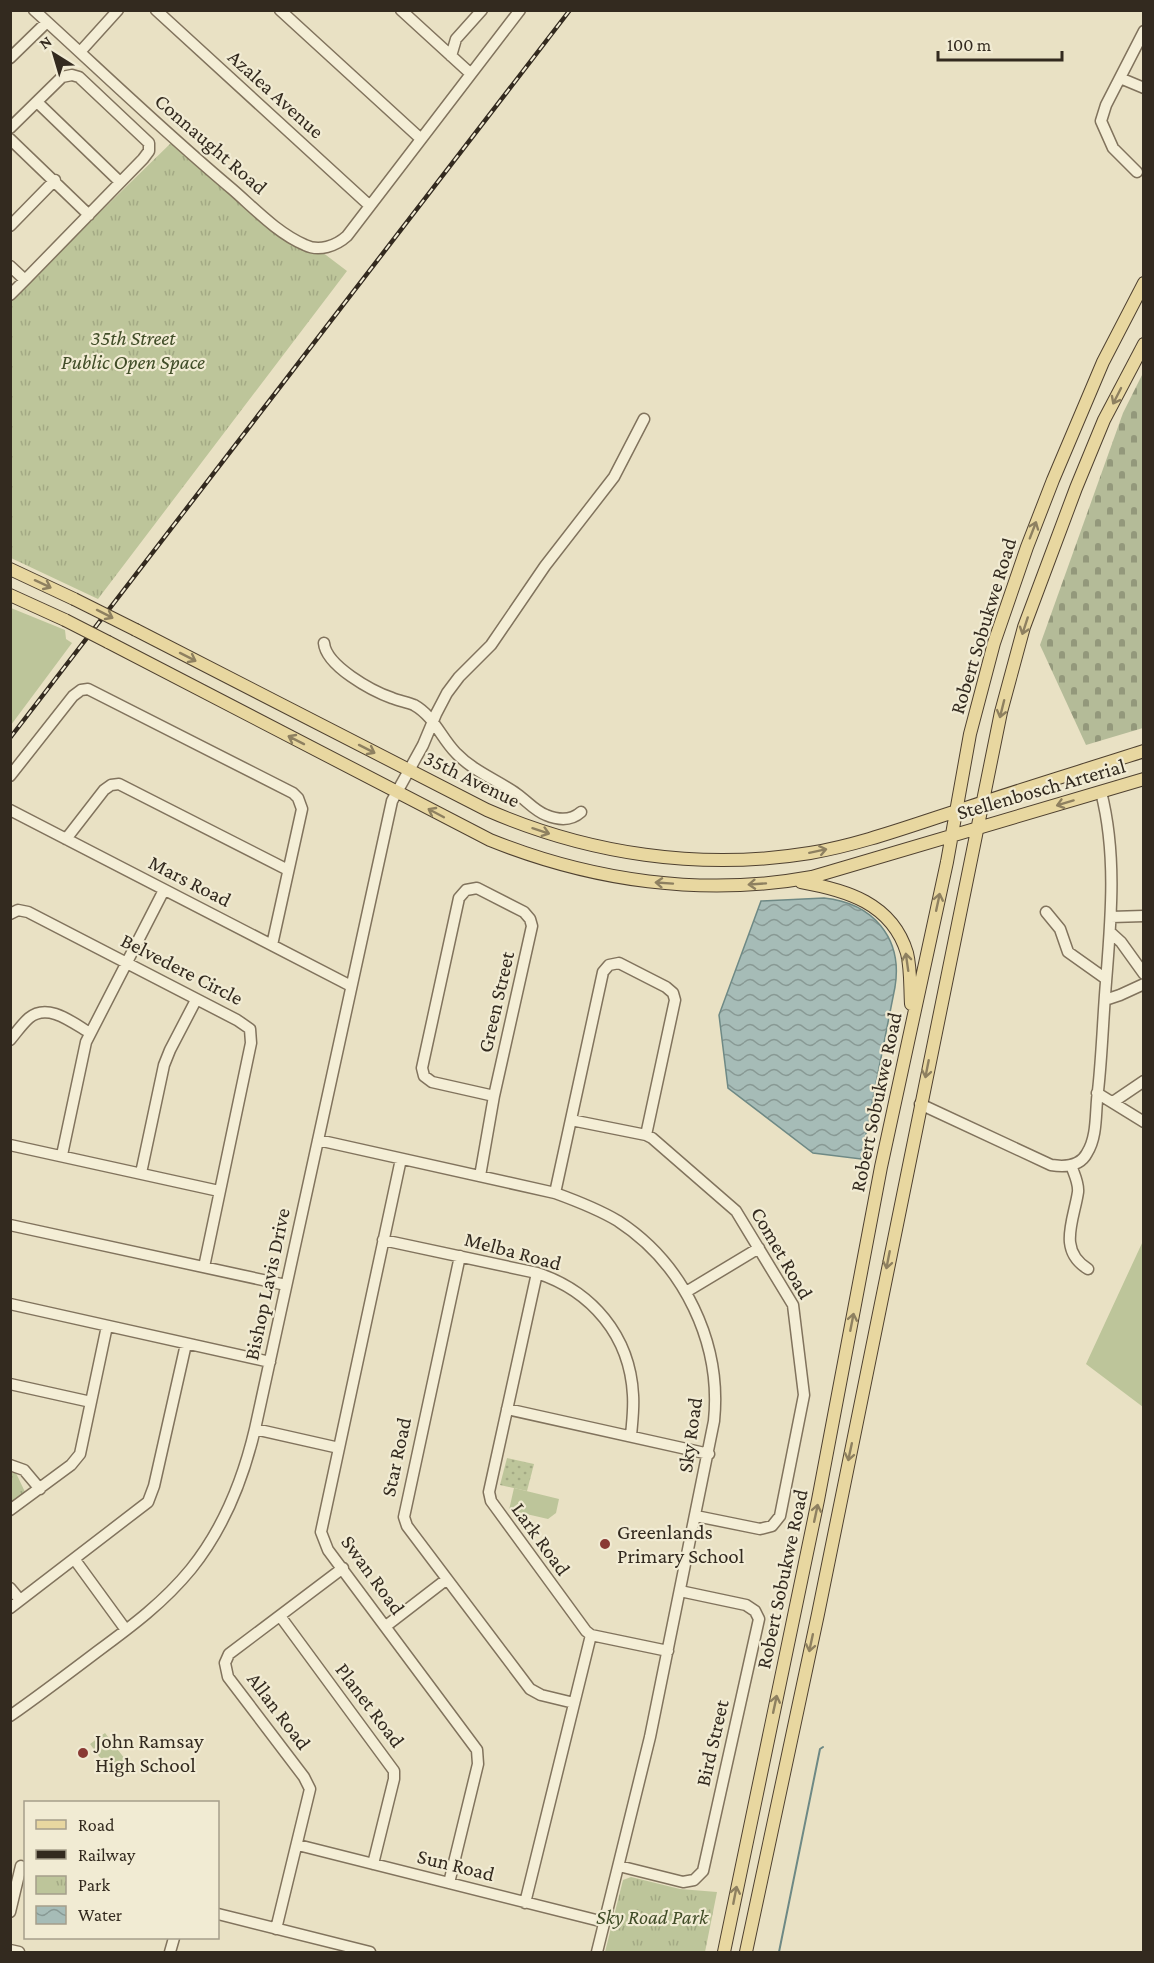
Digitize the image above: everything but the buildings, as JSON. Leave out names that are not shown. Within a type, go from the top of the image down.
[{"type":"main road","points":[[1130,308],[1143,274]]},
{"type":"main road","name":"Robert Sobukwe Road","points":[[724,1953],[818,1500],[881,1167],[947,862],[970,734],[994,643],[1053,480],[1103,362],[1143,283]]},
{"type":"main road","name":"Robert Sobukwe Road","points":[[746,1953],[818,1614],[1001,712],[1024,627],[1092,448],[1143,344]]},
{"type":"main road","name":"35th Avenue","points":[[10,569],[136,630],[487,810],[548,834],[617,852],[689,859],[736,860],[812,853],[885,834],[955,812]]},
{"type":"main road","points":[[10,595],[65,620],[490,840],[528,855],[605,875],[646,881],[711,885],[742,885],[792,880],[836,871],[950,836]]},
{"type":"main road","name":"Stellenbosch Arterial","points":[[955,812],[1143,751]]},
{"type":"main road","name":"Stellenbosch Arterial","points":[[950,836],[1143,779]]},
{"type":"main road","points":[[792,880],[828,886],[849,893],[870,904],[890,922],[907,954],[912,1020]]},
{"type":"street","name":"Connaught Road","points":[[34,10],[215,176],[274,225],[304,245],[323,248],[347,236],[520,10]]},
{"type":"street","points":[[80,52],[118,10]]},
{"type":"street","name":"Azalea Avenue","points":[[156,10],[370,206]]},
{"type":"street","points":[[280,10],[421,139]]},
{"type":"street","points":[[401,10],[471,74]]},
{"type":"street","points":[[451,56],[456,39],[482,10]]},
{"type":"street","points":[[10,58],[46,22]]},
{"type":"street","points":[[1137,172],[1113,148],[1101,121],[1106,105],[1143,31]]},
{"type":"street","points":[[10,128],[62,77],[72,75],[79,77],[149,143],[149,151],[10,295]]},
{"type":"street","points":[[1120,78],[1143,88]]},
{"type":"street","points":[[37,102],[120,182]]},
{"type":"street","points":[[10,139],[89,215]]},
{"type":"street","points":[[10,225],[55,180]]},
{"type":"street","points":[[10,266],[25,280]]},
{"type":"street","name":"Bishop Lavis Drive","points":[[10,1716],[126,1630],[167,1595],[191,1568],[213,1537],[236,1492],[255,1429],[390,809],[397,791],[423,745],[441,703],[454,684],[491,645],[545,566],[614,477],[644,419]]},
{"type":"street","points":[[324,643],[327,654],[334,664],[372,689],[414,706],[433,721],[449,746],[461,759],[539,811],[559,819],[574,817],[581,812]]},
{"type":"street","points":[[10,776],[70,699],[81,690],[94,690],[284,788],[298,798],[302,809],[272,945]]},
{"type":"street","points":[[66,839],[104,790],[111,785],[119,784],[288,870]]},
{"type":"street","points":[[921,1104],[1051,1165],[1071,1166],[1080,1162],[1087,1155],[1091,1144],[1103,1049],[1111,917],[1110,844],[1101,792]]},
{"type":"street","name":"Mars Road","points":[[10,810],[351,986]]},
{"type":"street","name":"Green Street","points":[[480,1176],[494,1096],[532,926],[524,912],[477,888],[466,890],[459,898],[422,1068],[424,1076],[432,1082],[494,1096]]},
{"type":"street","points":[[62,1155],[83,1052],[90,1033],[128,964],[164,890]]},
{"type":"street","name":"Belvedere Circle","points":[[10,914],[18,910],[28,912],[241,1022],[250,1029],[251,1035],[204,1267]]},
{"type":"street","points":[[1046,912],[1060,929],[1064,946],[1068,952],[1106,979]]},
{"type":"street","points":[[1111,917],[1143,916]]},
{"type":"street","points":[[1110,932],[1143,974]]},
{"type":"street","points":[[555,1193],[603,972],[609,964],[619,963],[666,987],[673,993],[675,1000],[646,1135]]},
{"type":"street","points":[[1105,1000],[1143,984]]},
{"type":"street","points":[[141,1173],[164,1065],[196,1000]]},
{"type":"street","points":[[10,1040],[30,1017],[44,1012],[58,1015],[90,1033]]},
{"type":"street","points":[[1113,1102],[1143,1081]]},
{"type":"street","points":[[1097,1093],[1138,1114],[1143,1122]]},
{"type":"street","name":"Comet Road","points":[[571,1120],[646,1135],[730,1204],[793,1305],[804,1395],[780,1516],[772,1526],[760,1529],[696,1516]]},
{"type":"street","name":"Sky Road","points":[[318,1140],[555,1193],[588,1206],[617,1221],[663,1260],[686,1292],[702,1327],[715,1379],[716,1407],[709,1454],[650,1737],[597,1953]]},
{"type":"street","points":[[10,1145],[219,1191]]},
{"type":"street","name":"Swan Road","points":[[400,1159],[321,1532],[325,1545],[474,1744],[478,1755],[477,1770],[449,1883]]},
{"type":"street","points":[[1071,1166],[1077,1180],[1078,1191],[1072,1215],[1070,1243],[1074,1258],[1088,1269]]},
{"type":"street","points":[[10,1225],[286,1285]]},
{"type":"street","name":"Melba Road","points":[[383,1240],[537,1273],[561,1282],[582,1296],[604,1317],[618,1336],[626,1356],[632,1383],[631,1437]]},
{"type":"street","points":[[686,1292],[759,1248]]},
{"type":"street","name":"Star Road","points":[[460,1256],[404,1514],[407,1526],[530,1689],[541,1695],[574,1703]]},
{"type":"street","name":"Lark Road","points":[[537,1273],[489,1492],[491,1501],[580,1625],[591,1635]]},
{"type":"street","points":[[10,1304],[270,1362]]},
{"type":"street","points":[[10,1510],[76,1460],[82,1448],[107,1326]]},
{"type":"street","points":[[10,1608],[148,1502],[154,1486],[186,1344]]},
{"type":"street","points":[[10,1384],[91,1402]]},
{"type":"street","points":[[507,1409],[709,1454]]},
{"type":"street","points":[[255,1429],[339,1448]]},
{"type":"street","points":[[10,1465],[24,1470],[40,1489]]},
{"type":"street","points":[[75,1560],[126,1630]]},
{"type":"street","name":"Allan Road","points":[[276,1929],[298,1845],[310,1792],[309,1786],[228,1677],[225,1668],[229,1654],[343,1569]]},
{"type":"street","points":[[386,1626],[447,1580]]},
{"type":"street","points":[[10,1588],[20,1600]]},
{"type":"street","name":"Bird Street","points":[[619,1866],[683,1882],[690,1882],[698,1877],[703,1871],[728,1764],[759,1619],[755,1611],[746,1605],[680,1592]]},
{"type":"street","name":"Planet Road","points":[[280,1616],[394,1771],[373,1864]]},
{"type":"street","points":[[525,1903],[591,1635],[668,1651]]},
{"type":"street","name":"Sun Road","points":[[298,1845],[604,1922]]},
{"type":"street","points":[[10,1912],[19,1865]]},
{"type":"street","points":[[219,1914],[370,1953]]},
{"type":"street","points":[[10,1950],[19,1953]]},
{"type":"green space","name":"35th Street Public Open Space","points":[[172,142],[273,229],[322,252],[347,271],[98,599],[11,558],[11,299]]},
{"type":"green space","points":[[1143,373],[1143,728],[1086,745],[1040,645],[1123,413]]},
{"type":"green space","points":[[11,608],[65,630],[66,639],[72,643],[11,725]]},
{"type":"green space","points":[[1143,1241],[1143,1407],[1086,1364]]},
{"type":"green space","points":[[507,1458],[534,1464],[527,1491],[500,1485]]},
{"type":"green space","points":[[11,1472],[16,1473],[25,1492],[11,1503]]},
{"type":"green space","points":[[514,1488],[559,1499],[556,1513],[548,1519],[509,1510]]},
{"type":"green space","points":[[105,1733],[128,1763],[113,1775],[90,1744]]},
{"type":"green space","name":"Sky Road Park","points":[[631,1877],[680,1889],[717,1892],[705,1952],[605,1952],[623,1880]]},
{"type":"water","points":[[824,898],[841,901],[870,915],[881,926],[894,953],[895,987],[861,1159],[813,1153],[728,1088],[719,1015],[761,901]]},
{"type":"waterway","points":[[779,1952],[820,1749],[823,1747]]},
{"type":"railway","points":[[10,738],[570,10]]},
{"type":"place","name":"Greenlands Primary School","points":[[605,1544]]},
{"type":"place","name":"John Ramsay High School","points":[[83,1753]]}]
